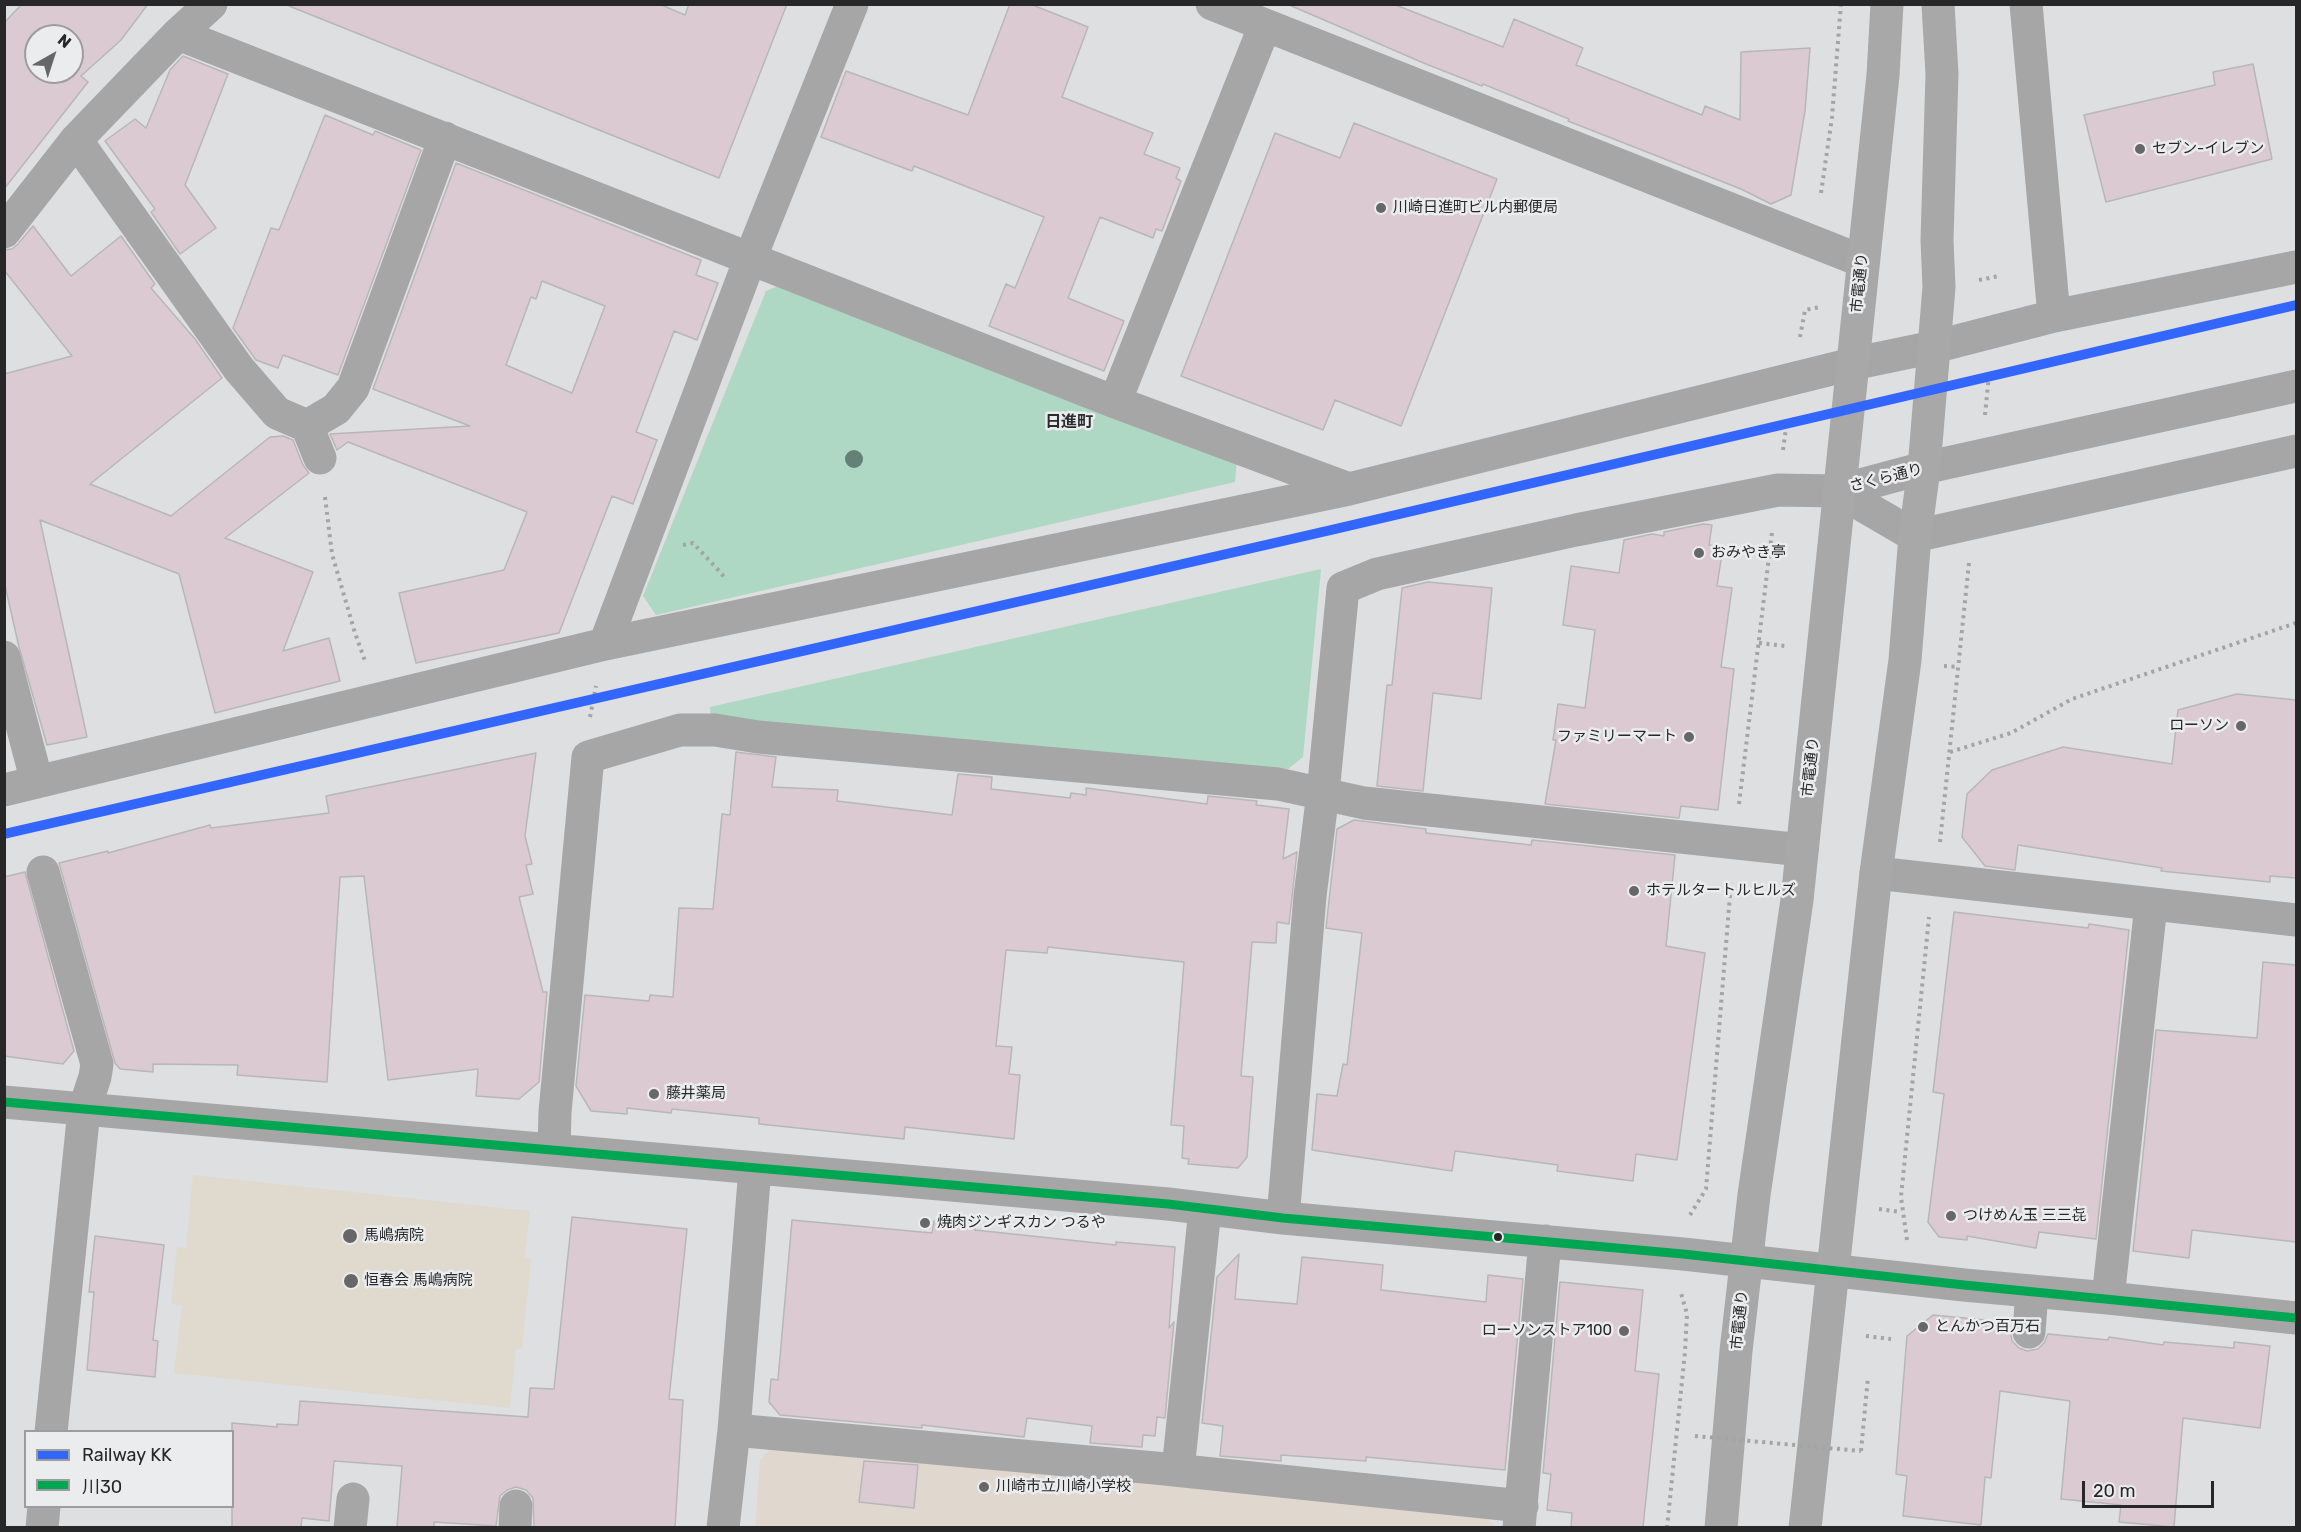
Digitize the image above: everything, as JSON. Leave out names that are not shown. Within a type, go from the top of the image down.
[{"type":"main road","name":"市電通り","points":[[1720,1527],[1746,1261],[1797,900],[1883,75],[1887,4]]},
{"type":"main road","points":[[1808,1527],[1843,1170],[1876,873],[1909,626],[1915,536],[1928,423],[1939,287],[1937,240],[1942,74],[1938,4]]},
{"type":"street","points":[[4,232],[76,140],[178,34],[211,4]]},
{"type":"street","points":[[605,644],[750,259],[852,4]]},
{"type":"street","points":[[1212,4],[1862,261]]},
{"type":"street","points":[[2026,4],[2054,316]]},
{"type":"street","points":[[1115,402],[1265,25]]},
{"type":"street","points":[[178,34],[1115,402],[1349,489]]},
{"type":"street","points":[[307,426],[336,409],[353,388],[445,138]]},
{"type":"street","points":[[76,140],[239,369],[277,413],[307,426],[320,458]]},
{"type":"street","points":[[4,789],[605,644],[1349,489],[2054,316],[2296,267]]},
{"type":"street","name":"さくら通り","points":[[1838,490],[1924,468],[2296,386]]},
{"type":"street","points":[[1928,423],[1952,444],[1981,456]]},
{"type":"street","points":[[1915,536],[2296,452]]},
{"type":"street","points":[[1282,1218],[1310,896],[1323,793],[1343,588],[1377,574],[1576,530],[1778,490],[1838,490]]},
{"type":"street","name":"さくら通り","points":[[1838,490],[1915,536]]},
{"type":"street","points":[[4,657],[37,782]]},
{"type":"street","points":[[554,1149],[555,1112],[588,757],[680,730],[715,730],[758,737],[1278,784],[1364,803],[1802,850]]},
{"type":"street","points":[[43,872],[97,1064],[84,1110],[51,1430]]},
{"type":"street","points":[[1876,873],[2296,920]]},
{"type":"street","points":[[2108,1298],[2151,905]]},
{"type":"street","points":[[4,1102],[554,1149],[1545,1241],[2296,1318]]},
{"type":"street","points":[[723,1527],[734,1430],[755,1168]]},
{"type":"street","points":[[1178,1470],[1205,1209]]},
{"type":"street","points":[[734,1430],[1178,1470],[1521,1517],[1545,1241]]},
{"type":"street","points":[[2028,1332],[2032,1291]]},
{"type":"street","points":[[42,1527],[44,1508]]},
{"type":"path","points":[[1821,193],[1833,117],[1841,4]]},
{"type":"path","points":[[1778,490],[1793,380]]},
{"type":"path","points":[[320,458],[332,554],[355,633],[379,699]]},
{"type":"path","points":[[673,546],[693,543],[722,574],[729,586],[738,616]]},
{"type":"path","points":[[1950,752],[2012,733],[2072,699],[2296,624]]},
{"type":"path","points":[[1759,643],[1790,646]]},
{"type":"path","points":[[588,757],[588,724],[605,644]]},
{"type":"path","points":[[1938,665],[1958,667]]},
{"type":"path","points":[[1667,1527],[1687,1314],[1679,1285]]},
{"type":"path","points":[[1695,1436],[1861,1451],[1868,1377]]},
{"type":"shaded area","name":"恒春会 馬嶋病院","points":[[193,1175],[530,1211],[525,1257],[531,1258],[522,1349],[516,1349],[510,1408],[174,1373],[182,1305],[171,1304],[177,1247],[186,1248]]},
{"type":"shaded area","name":"川崎市立川崎小学校","points":[[774,1444],[1484,1514],[1495,1527],[755,1528],[760,1460]]},
{"type":"green space","points":[[783,284],[1237,458],[1235,482],[656,615],[643,596],[766,291]]},
{"type":"green space","points":[[1321,569],[1303,757],[1288,769],[711,717],[710,707]]},
{"type":"building","points":[[22,4],[148,4],[121,40],[84,73],[84,24],[24,24],[24,84],[84,84],[84,79],[88,82],[4,189],[4,23]]},
{"type":"building","points":[[289,4],[659,4],[685,15],[689,4],[787,4],[719,178],[289,6]]},
{"type":"building","points":[[1010,4],[1030,4],[1088,27],[1062,97],[1153,133],[1144,154],[1180,168],[1176,178],[1181,181],[1162,231],[1156,229],[1153,238],[1100,217],[1068,298],[1124,321],[1104,371],[989,326],[1006,284],[1015,288],[1044,217],[914,166],[912,171],[821,137],[846,71],[968,115]]},
{"type":"building","points":[[1287,4],[1393,4],[1503,47],[1514,19],[1583,48],[1576,65],[1702,115],[1705,106],[1740,120],[1741,52],[1810,48],[1805,111],[1791,195],[1771,204],[1741,189],[1568,121],[1569,119],[1483,84],[1482,86],[1426,64]]},
{"type":"building","points":[[183,56],[228,74],[185,185],[216,228],[180,254],[151,212],[155,209],[105,141],[135,119],[146,128],[170,70]]},
{"type":"building","points":[[2253,64],[2272,159],[2106,202],[2084,115],[2215,85],[2213,72]]},
{"type":"building","points":[[325,115],[373,135],[375,131],[421,150],[338,375],[283,355],[278,368],[256,360],[233,328],[271,228],[279,230]]},
{"type":"building","points":[[1354,123],[1497,179],[1401,426],[1335,400],[1323,430],[1181,376],[1275,133],[1340,158]]},
{"type":"building","points":[[456,163],[701,260],[696,275],[718,283],[697,340],[674,331],[636,432],[657,440],[633,504],[612,496],[559,633],[416,663],[399,593],[504,570],[527,512],[348,442],[337,450],[330,434],[470,426],[373,389]],"holes":[[[542,281],[605,306],[572,393],[506,365],[531,297],[536,299]]]},
{"type":"building","points":[[33,226],[71,276],[121,236],[155,284],[151,288],[195,339],[222,378],[90,484],[171,516],[270,437],[283,436],[293,440],[303,465],[309,473],[225,538],[313,572],[283,651],[329,638],[340,681],[215,713],[179,574],[40,520],[87,737],[47,745],[19,647],[4,581],[4,374],[72,356],[4,270],[4,250],[12,249]]},
{"type":"building","points":[[1703,524],[1712,525],[1709,545],[1723,547],[1717,586],[1732,588],[1721,667],[1734,669],[1718,810],[1681,806],[1679,818],[1545,804],[1556,740],[1553,740],[1558,704],[1585,708],[1595,630],[1563,625],[1571,566],[1619,573],[1624,540],[1652,534],[1664,536],[1664,532]]},
{"type":"building","points":[[1428,582],[1492,588],[1481,699],[1433,693],[1423,791],[1377,786],[1387,685],[1392,685],[1402,588]]},
{"type":"building","points":[[2237,694],[2296,700],[2296,878],[2270,876],[2270,882],[2161,871],[2162,868],[2018,845],[2015,870],[1985,866],[1962,837],[1967,794],[1992,770],[2063,747],[2172,764],[2178,710]]},
{"type":"building","points":[[736,752],[776,757],[772,787],[838,790],[837,801],[952,815],[958,774],[992,777],[991,789],[1070,798],[1071,793],[1086,795],[1086,788],[1207,804],[1208,796],[1257,801],[1256,805],[1289,809],[1283,859],[1297,852],[1289,924],[1277,922],[1276,943],[1252,942],[1241,1076],[1253,1077],[1247,1157],[1238,1168],[1188,1164],[1189,1159],[1182,1158],[1184,1126],[1171,1125],[1184,962],[1048,947],[1047,953],[1006,950],[996,1046],[1012,1047],[1009,1074],[1020,1075],[1014,1139],[905,1127],[904,1139],[759,1124],[759,1118],[672,1109],[671,1113],[627,1108],[627,1114],[591,1111],[576,1086],[585,995],[649,1001],[650,995],[673,997],[679,908],[713,909],[722,814],[730,815]]},
{"type":"building","points":[[536,753],[525,836],[532,864],[526,865],[533,894],[519,897],[543,992],[547,992],[539,1082],[519,1099],[476,1096],[478,1069],[388,1080],[364,876],[340,877],[327,1082],[237,1075],[238,1065],[153,1064],[153,1072],[120,1069],[115,1063],[59,863],[108,851],[108,853],[210,825],[211,828],[329,813],[326,796]]},
{"type":"building","points":[[1354,820],[1426,829],[1426,833],[1531,845],[1532,840],[1675,855],[1666,946],[1705,953],[1677,1160],[1636,1154],[1633,1181],[1557,1171],[1558,1165],[1455,1151],[1452,1171],[1312,1150],[1317,1094],[1337,1096],[1343,1064],[1347,1065],[1362,933],[1326,928],[1337,829]]},
{"type":"building","points":[[25,872],[74,1051],[63,1064],[4,1056],[4,877]]},
{"type":"building","points":[[1954,912],[2088,928],[2089,924],[2129,930],[2096,1239],[2039,1232],[2036,1248],[1967,1236],[1967,1240],[1939,1237],[1928,1222],[1944,1094],[1933,1092]]},
{"type":"building","points":[[2263,962],[2296,965],[2296,1242],[2192,1230],[2189,1258],[2133,1251],[2156,1030],[2257,1038]]},
{"type":"building","points":[[572,1217],[687,1229],[669,1399],[683,1400],[675,1527],[534,1527],[533,1498],[526,1490],[516,1487],[500,1496],[496,1526],[434,1522],[434,1527],[397,1527],[402,1466],[334,1461],[329,1521],[302,1518],[301,1527],[232,1527],[234,1430],[232,1430],[232,1423],[277,1427],[277,1424],[298,1425],[300,1401],[528,1417],[530,1388],[554,1389]]},
{"type":"building","points":[[792,1220],[932,1233],[934,1221],[975,1225],[975,1230],[1116,1245],[1116,1242],[1175,1247],[1169,1328],[1174,1322],[1165,1418],[1157,1417],[1155,1436],[1143,1435],[1142,1447],[1090,1443],[1092,1426],[1027,1418],[1024,1437],[922,1425],[922,1428],[780,1415],[769,1402],[771,1379],[778,1380]]},
{"type":"building","points":[[95,1236],[164,1245],[153,1340],[158,1341],[155,1377],[87,1370],[94,1292],[89,1292]]},
{"type":"building","points":[[1239,1254],[1235,1299],[1297,1304],[1302,1257],[1383,1265],[1381,1290],[1486,1302],[1488,1275],[1523,1279],[1505,1470],[1366,1457],[1366,1461],[1281,1455],[1281,1461],[1220,1456],[1223,1426],[1202,1423],[1217,1277]]},
{"type":"building","points":[[1560,1282],[1643,1290],[1635,1371],[1659,1374],[1643,1527],[1571,1527],[1572,1513],[1547,1510],[1551,1474],[1543,1473]]},
{"type":"building","points":[[1933,1315],[2006,1322],[2006,1330],[2010,1330],[2012,1341],[2019,1348],[2027,1351],[2038,1349],[2048,1334],[2108,1340],[2109,1337],[2163,1345],[2164,1342],[2234,1348],[2234,1342],[2270,1346],[2260,1428],[2183,1418],[2174,1527],[2119,1522],[2121,1505],[2061,1499],[2070,1401],[2000,1391],[1991,1478],[1985,1477],[1981,1525],[1903,1516],[1907,1476],[1896,1474],[1907,1336]]},
{"type":"building","points":[[864,1461],[918,1465],[914,1508],[859,1502]]},
{"type":"rail line","name":"KK","points":[[4,834],[1331,530],[2296,305]]},
{"type":"transit line","name":"川30","points":[[4,1102],[1168,1204],[1283,1218],[1683,1254],[2296,1318]]},
{"type":"place","name":"セブン-イレブン","points":[[2140,149]]},
{"type":"place","name":"川崎日進町ビル内郵便局","points":[[1381,208]]},
{"type":"place","name":"おみやき亭","points":[[1699,553]]},
{"type":"place","name":"ローソン","points":[[2241,726]]},
{"type":"place","name":"ファミリーマート","points":[[1689,737]]},
{"type":"place","name":"ホテルタートルヒルズ","points":[[1634,891]]},
{"type":"place","name":"藤井薬局","points":[[654,1094]]},
{"type":"place","name":"つけめん玉 三三㐂","points":[[1951,1216]]},
{"type":"place","name":"焼肉ジンギスカン つるや","points":[[925,1223]]},
{"type":"place","name":"馬嶋病院","points":[[350,1236]]},
{"type":"place","name":"恒春会 馬嶋病院","points":[[351,1281]]},
{"type":"place","name":"とんかつ百万石","points":[[1923,1327]]},
{"type":"place","name":"ローソンストア100","points":[[1624,1331]]},
{"type":"place","name":"川崎市立川崎小学校","points":[[984,1487]]},
{"type":"district","name":"日進町","points":[[1069,422]]}]
